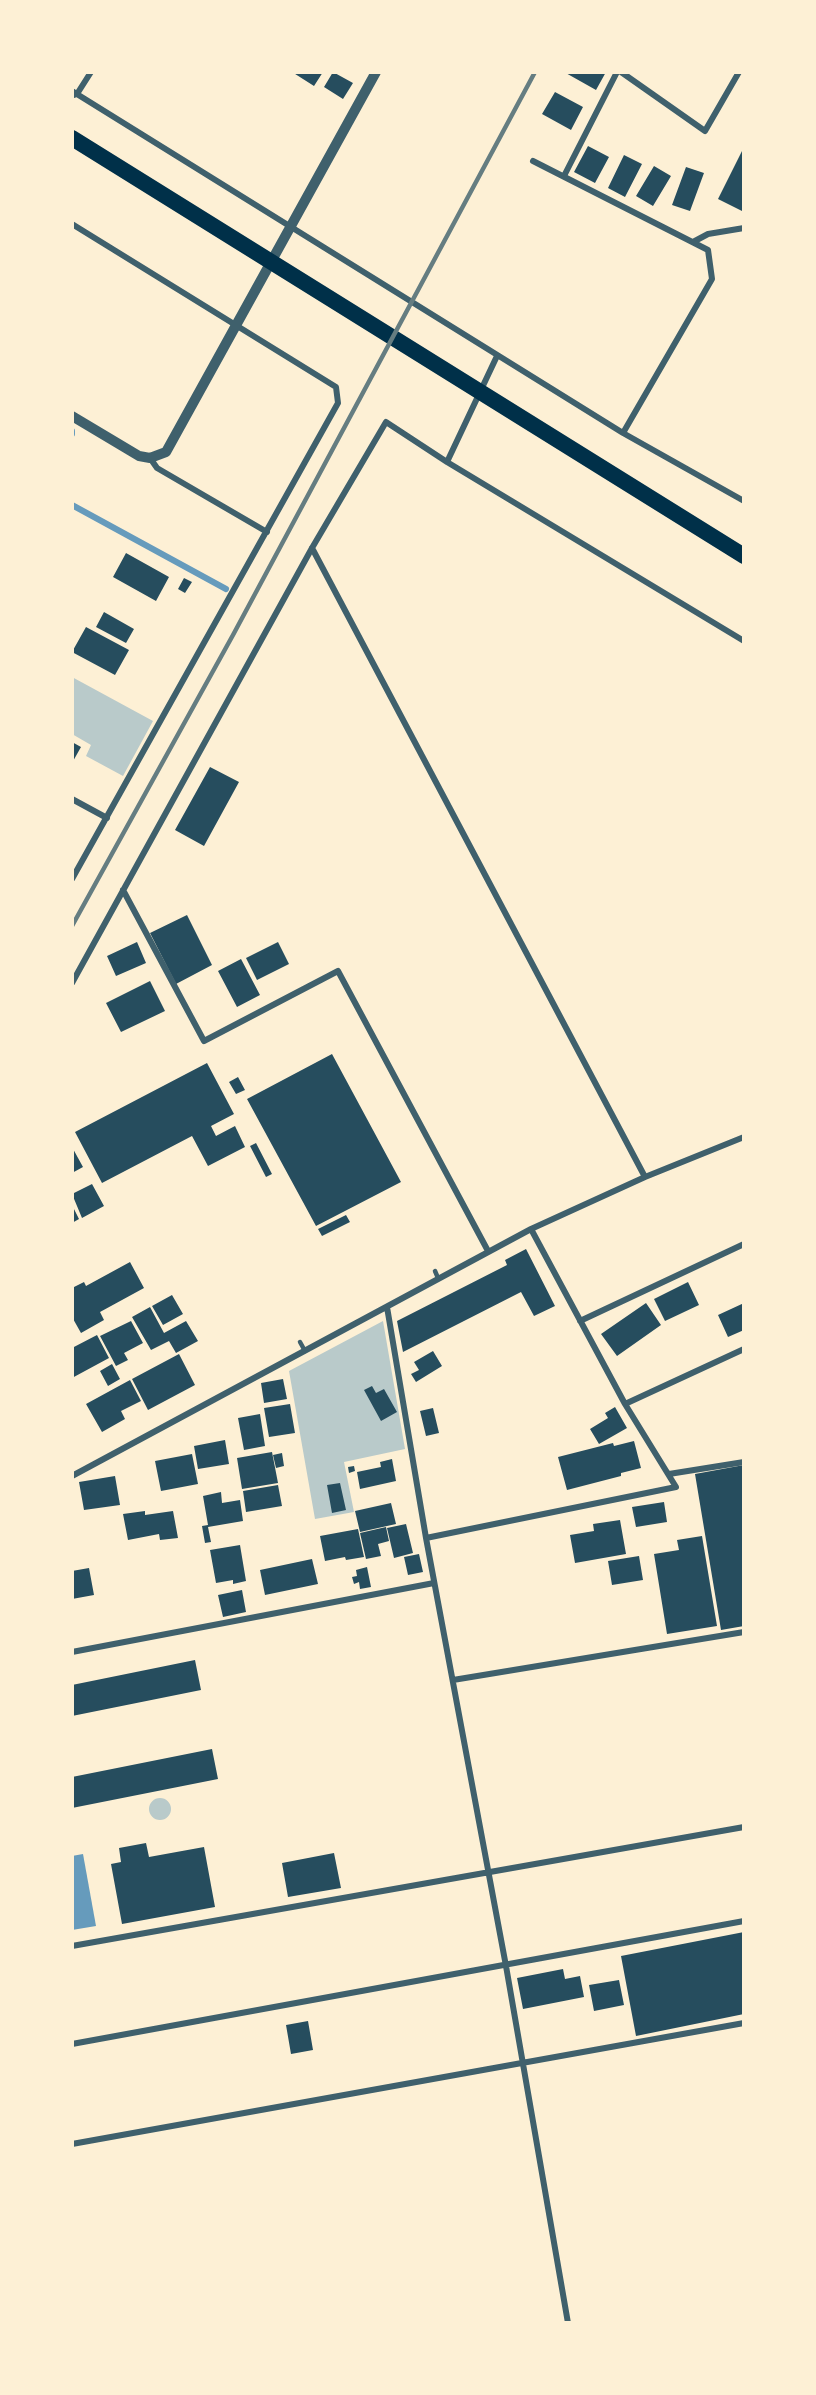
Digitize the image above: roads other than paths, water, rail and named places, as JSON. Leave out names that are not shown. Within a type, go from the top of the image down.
[{"type":"highway","points":[[72,138],[603,467],[736,544],[744,556]]},
{"type":"highway","points":[[736,544],[744,563]]},
{"type":"street","points":[[91,72],[74,94],[623,433],[744,501]]},
{"type":"street","points":[[72,416],[139,456],[150,458],[166,452],[376,72]]},
{"type":"street","points":[[564,176],[619,72],[705,131],[739,72]]},
{"type":"street","points":[[533,160],[708,250],[712,279],[623,433]]},
{"type":"street","points":[[72,224],[336,387],[338,403],[72,879]]},
{"type":"street","points":[[693,243],[708,234],[744,228]]},
{"type":"street","points":[[447,462],[497,356]]},
{"type":"street","points":[[72,982],[312,548],[386,422],[447,462],[744,640]]},
{"type":"street","points":[[150,458],[157,468],[267,532]]},
{"type":"street","points":[[312,548],[645,1177]]},
{"type":"street","points":[[72,799],[107,818]]},
{"type":"street","points":[[123,890],[204,1041],[233,1030],[339,972],[488,1251]]},
{"type":"street","points":[[72,1476],[531,1229],[645,1177],[744,1137]]},
{"type":"street","points":[[426,1538],[676,1487],[625,1404],[531,1229]]},
{"type":"street","points":[[580,1321],[744,1244]]},
{"type":"street","points":[[387,1307],[434,1583],[506,1966],[568,2323]]},
{"type":"street","points":[[625,1404],[744,1349]]},
{"type":"street","points":[[669,1474],[744,1462]]},
{"type":"street","points":[[72,1652],[434,1583]]},
{"type":"street","points":[[453,1680],[744,1632]]},
{"type":"street","points":[[72,1946],[744,1827]]},
{"type":"street","points":[[72,2044],[744,1921]]},
{"type":"street","points":[[72,2144],[744,2023]]},
{"type":"lane","points":[[435,1271],[438,1278]]},
{"type":"lane","points":[[300,1342],[305,1351]]},
{"type":"water","points":[[83,1854],[96,1926],[72,1930],[72,1856]]},
{"type":"waterway","points":[[72,505],[226,589]]},
{"type":"railway","points":[[72,926],[233,635],[535,72]]}]
